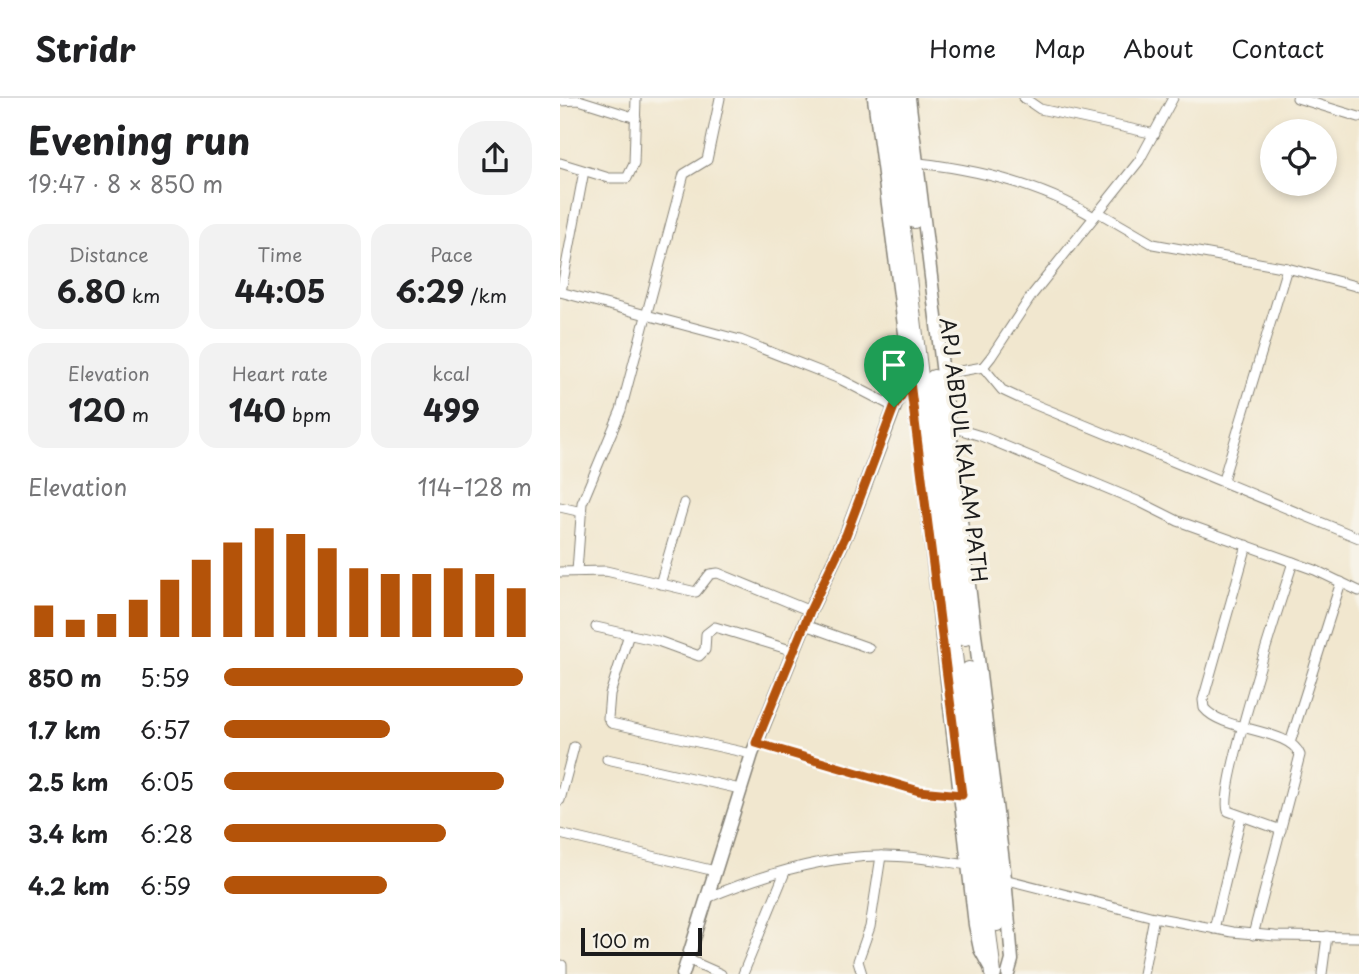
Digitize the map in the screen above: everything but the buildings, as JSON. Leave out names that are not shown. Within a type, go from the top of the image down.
[{"type":"highway","name":"APJ ABDUL KALAM PATH","points":[[886,98],[927,377],[987,828],[999,973]]},
{"type":"highway","name":"APJ ABDUL KALAM PATH","points":[[898,98],[927,377]]},
{"type":"street","points":[[560,163],[609,178],[627,178],[634,164],[636,98]]},
{"type":"street","points":[[577,571],[582,512],[593,472],[608,447],[621,410],[684,174],[707,160],[720,98]]},
{"type":"street","points":[[874,98],[927,377],[951,428],[987,828],[993,877],[1012,960],[999,973],[980,949],[969,865],[927,377],[919,163],[909,98]]},
{"type":"street","points":[[1024,98],[1040,109],[1155,134]]},
{"type":"street","points":[[682,974],[754,749],[810,611],[846,535],[894,407],[927,377],[983,367],[1032,295],[1139,161],[1173,98]]},
{"type":"street","points":[[1297,98],[1359,117]]},
{"type":"street","points":[[560,101],[579,100],[636,118]]},
{"type":"street","points":[[919,163],[975,170],[1068,201],[1153,244],[1287,268],[1359,287]]},
{"type":"street","points":[[584,171],[561,292],[721,334],[804,364],[894,407]]},
{"type":"street","points":[[1223,480],[1287,268]]},
{"type":"street","points":[[983,367],[994,382],[1011,394],[1359,538]]},
{"type":"street","points":[[951,428],[981,436],[1140,502],[1178,521],[1293,562],[1359,591]]},
{"type":"street","points":[[660,584],[684,503]]},
{"type":"street","points":[[560,507],[582,512]]},
{"type":"street","points":[[1247,545],[1203,700],[1208,713],[1290,743],[1300,755],[1253,935]]},
{"type":"street","points":[[1281,830],[1228,811],[1226,799],[1242,727],[1293,562]]},
{"type":"street","points":[[560,572],[606,571],[696,592],[710,574],[718,573],[810,611]]},
{"type":"street","points":[[1290,743],[1341,582]]},
{"type":"street","points":[[805,625],[869,648]]},
{"type":"street","points":[[596,627],[629,634],[699,656],[705,650],[706,634],[715,627],[794,651]]},
{"type":"street","points":[[629,634],[610,694],[608,718],[611,723],[754,749],[919,791],[962,795]]},
{"type":"street","points":[[561,795],[574,747]]},
{"type":"street","points":[[607,759],[740,789]]},
{"type":"street","points":[[1214,929],[1241,817]]},
{"type":"street","points":[[560,834],[716,871]]},
{"type":"street","points":[[707,898],[785,872],[841,859],[881,856],[969,865]]},
{"type":"street","points":[[862,974],[858,961],[870,927],[881,856]]},
{"type":"street","points":[[743,974],[785,872]]},
{"type":"street","points":[[993,877],[1214,929],[1253,935],[1359,936]]},
{"type":"street","points":[[1143,974],[1154,917]]},
{"type":"street","points":[[1322,974],[1327,936]]},
{"type":"street","points":[[687,959],[721,974]]},
{"type":"route","points":[[910,382],[962,795],[919,791],[756,743],[810,611],[846,535],[878,456],[894,407],[910,382]]}]
